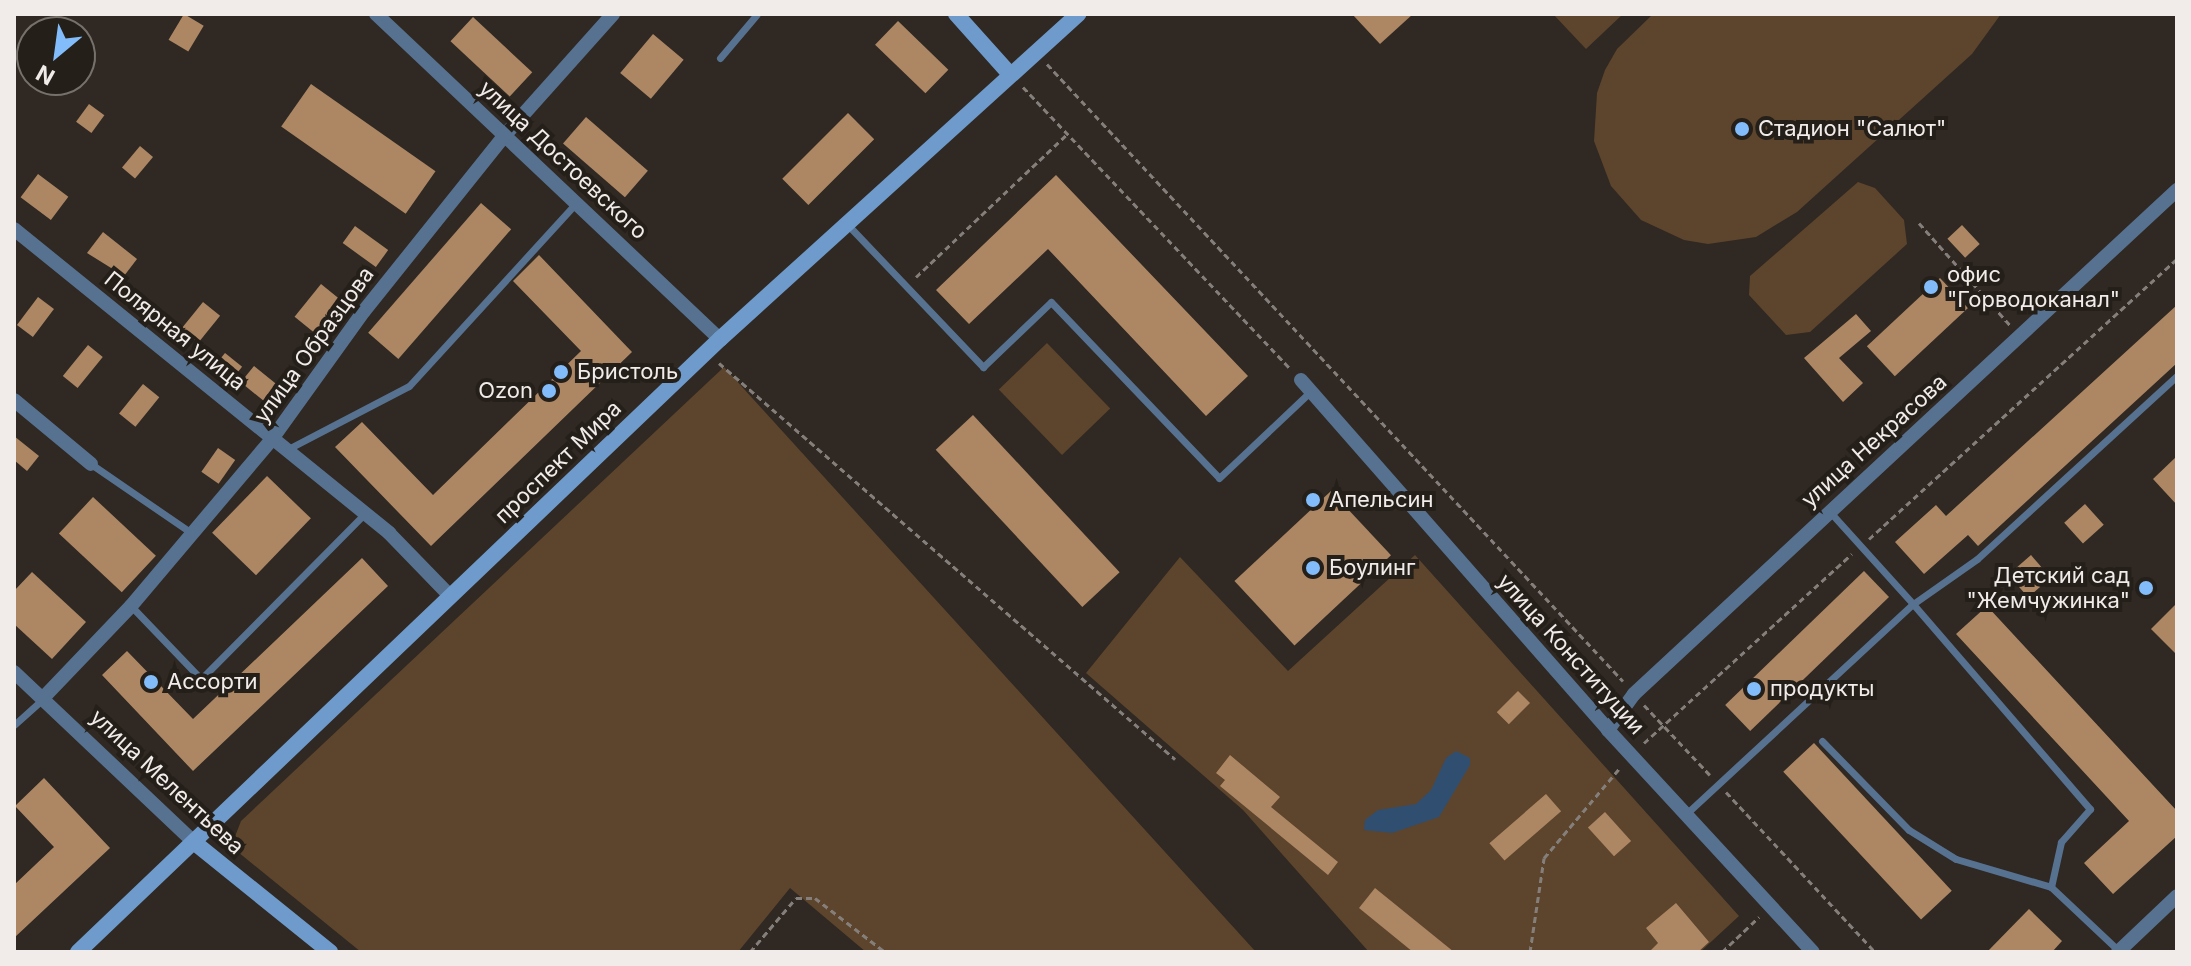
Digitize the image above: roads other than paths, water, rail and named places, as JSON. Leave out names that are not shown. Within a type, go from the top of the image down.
[{"type":"street","name":"улица Достоевского","points":[[376,14],[720,339]]},
{"type":"street","name":"улица Образцова","points":[[45,696],[131,606],[190,532],[272,439],[364,311],[504,136],[613,14]]},
{"type":"street","points":[[956,14],[1009,73]]},
{"type":"street","name":"проспект Мира","points":[[78,952],[706,352],[1009,73],[1035,54],[1078,14]]},
{"type":"street","name":"улица Некрасова","points":[[1608,730],[1634,694],[2177,190]]},
{"type":"street","name":"Полярная улица","points":[[14,229],[364,514],[450,596]]},
{"type":"street","name":"улица Конституции","points":[[1306,386],[1608,730],[1813,952]]},
{"type":"street","points":[[14,400],[91,464]]},
{"type":"street","name":"улица Мелентьева","points":[[14,672],[45,696],[195,843],[330,952]]},
{"type":"street","points":[[2118,952],[2177,896]]},
{"type":"lane","points":[[720,58],[757,14]]},
{"type":"lane","points":[[286,450],[409,386],[577,202]]},
{"type":"lane","points":[[846,223],[983,367],[1051,302],[1219,478],[1306,386]]},
{"type":"lane","points":[[1686,814],[1913,604],[1977,559],[2177,376]]},
{"type":"lane","points":[[91,464],[190,532]]},
{"type":"lane","points":[[1830,512],[2090,809],[2061,842],[2051,887]]},
{"type":"lane","points":[[131,606],[201,679],[364,514]]},
{"type":"lane","points":[[14,725],[45,696]]},
{"type":"lane","points":[[1822,741],[1909,830],[1956,859],[2051,887],[2118,952]]},
{"type":"water","points":[[1456,751],[1470,758],[1470,765],[1439,817],[1392,833],[1364,830],[1365,820],[1378,810],[1416,804],[1431,790],[1446,758]]},
{"type":"place","name":"Стадион \"Салют\"","points":[[1742,129]]},
{"type":"place","name":"офис \"Горводоканал\"","points":[[1931,287]]},
{"type":"place","name":"Бристоль","points":[[561,372]]},
{"type":"place","name":"Ozon","points":[[549,391]]},
{"type":"place","name":"Апельсин","points":[[1313,500]]},
{"type":"place","name":"Боулинг","points":[[1313,568]]},
{"type":"place","name":"Детский сад \"Жемчужинка\"","points":[[2146,588]]},
{"type":"place","name":"Ассорти","points":[[151,682]]},
{"type":"place","name":"продукты","points":[[1754,689]]}]
